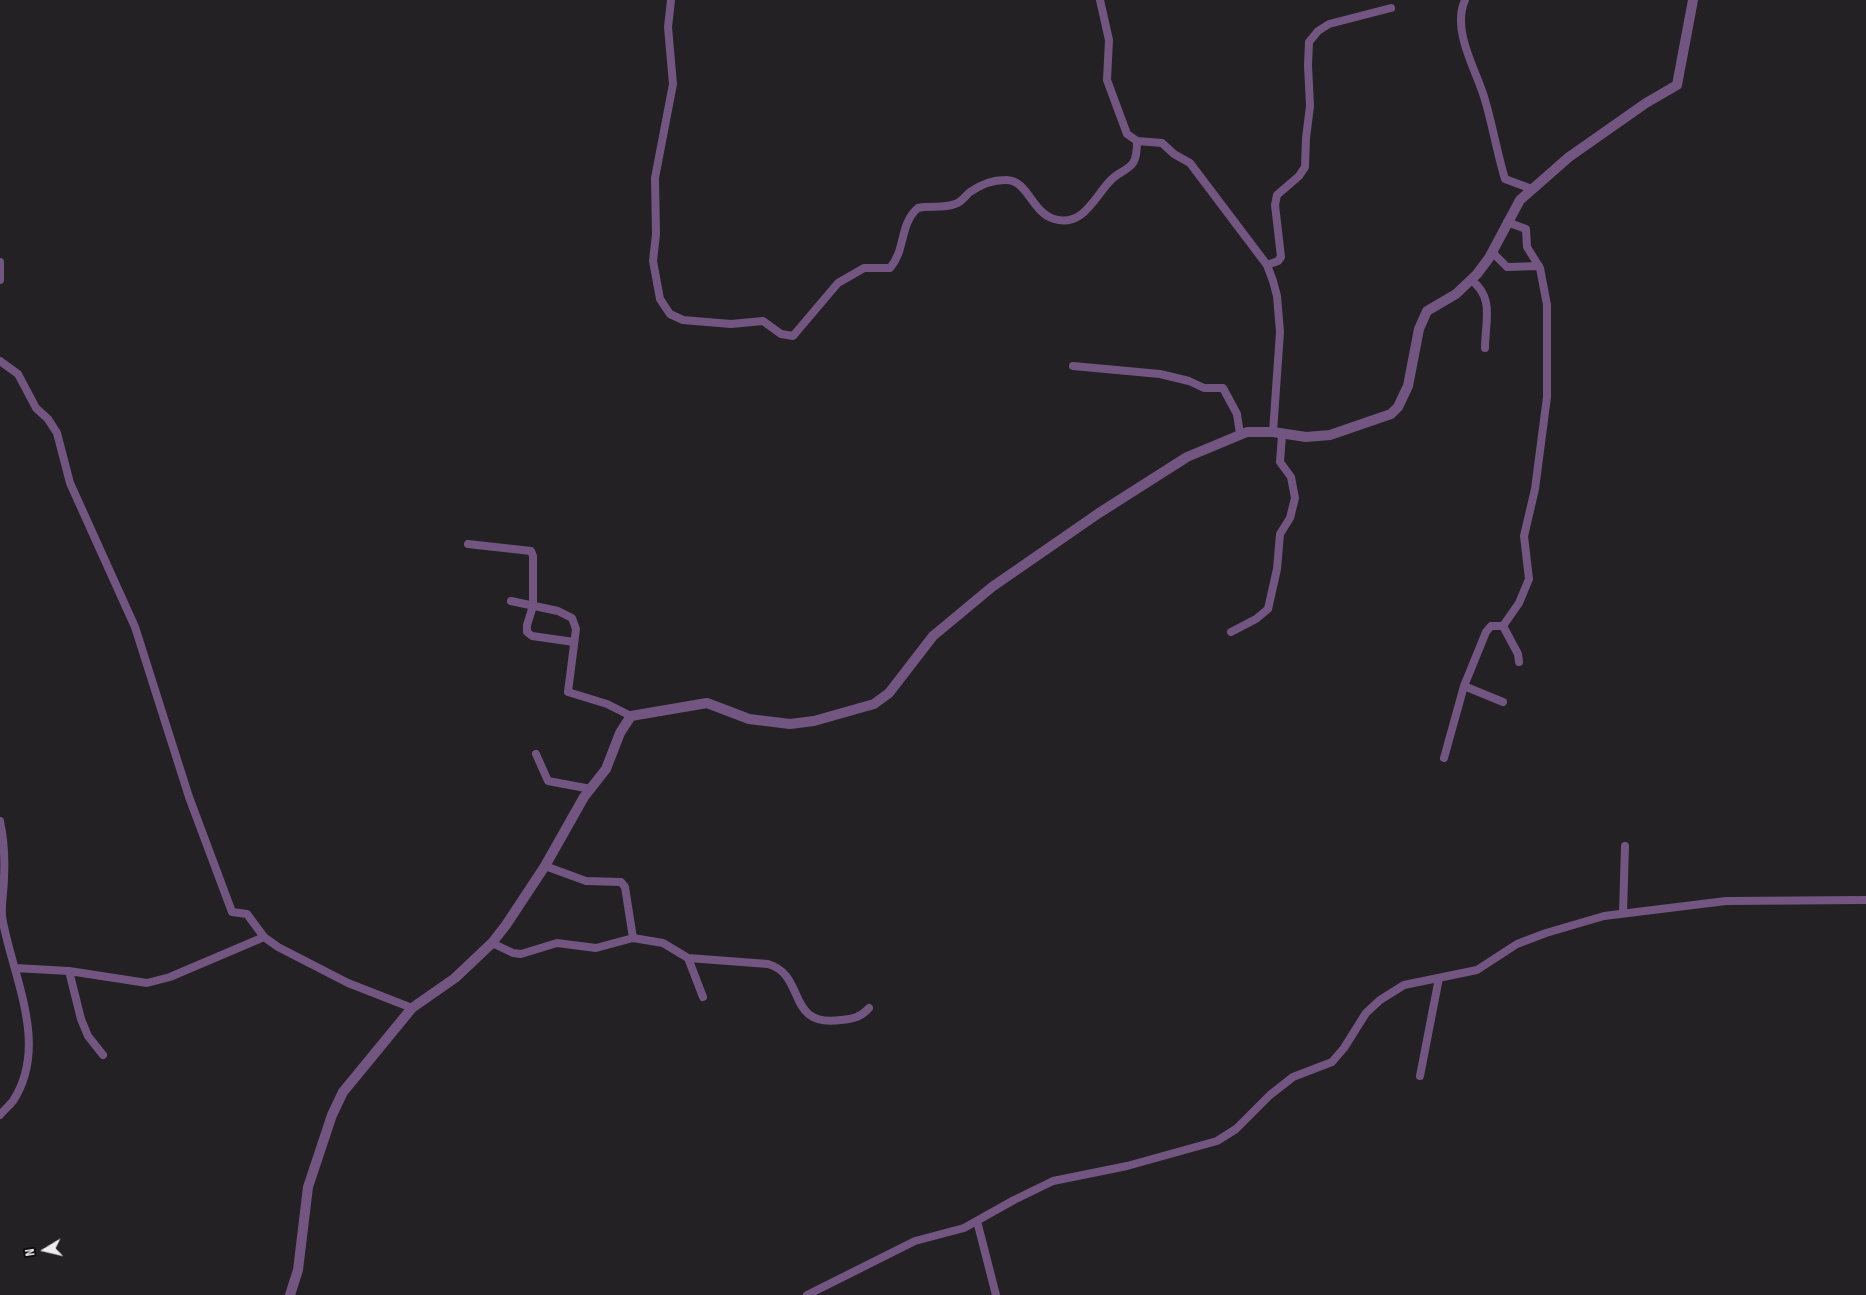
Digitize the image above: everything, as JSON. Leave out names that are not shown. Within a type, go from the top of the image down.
[{"type":"street","points":[[671,0],[668,27],[673,84],[656,169],[656,234],[653,261],[660,299],[664,309],[676,318],[731,324],[763,321],[781,334],[794,336],[838,283],[864,268],[890,268],[897,258],[905,225],[918,208],[950,206],[958,203],[983,184],[1008,180],[1022,186],[1035,206],[1049,216],[1063,220],[1077,217],[1089,209],[1112,180],[1132,165],[1137,141]]},
{"type":"street","points":[[1100,0],[1109,40],[1106,69],[1110,92],[1127,134],[1137,141],[1162,143],[1174,154],[1190,162],[1267,265],[1277,296],[1280,332],[1277,433],[1280,462],[1292,477],[1295,498],[1290,518],[1280,534],[1277,569],[1268,609],[1256,619],[1231,632]]},
{"type":"street","points":[[1465,0],[1462,14],[1466,48],[1483,92],[1505,180],[1532,189]]},
{"type":"street","points":[[511,601],[558,611],[572,618],[575,623],[574,642],[568,692],[607,704],[631,716],[707,703],[749,719],[790,724],[814,721],[878,702],[893,688],[933,636],[1007,576],[1176,463],[1201,450],[1240,434],[1256,431],[1306,437],[1330,436],[1391,414],[1398,407],[1408,386],[1419,329],[1427,311],[1456,294],[1472,280],[1492,252],[1520,200],[1569,157],[1646,103],[1677,85],[1693,0]]},
{"type":"street","points":[[1267,265],[1278,262],[1281,257],[1274,205],[1276,198],[1305,168],[1310,106],[1309,42],[1313,36],[1329,24],[1391,8]]},
{"type":"street","points":[[1502,626],[1519,603],[1529,579],[1524,536],[1534,489],[1544,424],[1549,352],[1547,305],[1539,266],[1527,247],[1526,230],[1507,222]]},
{"type":"street","points":[[1492,252],[1507,267],[1539,266]]},
{"type":"street","points":[[0,262],[0,280]]},
{"type":"street","points":[[1472,280],[1486,294],[1485,348]]},
{"type":"street","points":[[0,361],[18,374],[36,408],[55,428],[64,466],[78,502],[135,627],[181,775],[232,912],[246,914],[264,937],[278,947],[332,976],[412,1008]]},
{"type":"street","points":[[1073,366],[1160,374],[1186,380],[1204,388],[1223,388],[1237,414],[1240,434]]},
{"type":"street","points":[[468,544],[531,551],[533,556],[533,606],[527,625],[529,634],[574,642]]},
{"type":"street","points":[[1444,758],[1464,686],[1489,628],[1494,625],[1502,626]]},
{"type":"street","points":[[1502,626],[1517,651],[1519,662]]},
{"type":"street","points":[[1464,686],[1502,702]]},
{"type":"street","points":[[290,1295],[298,1270],[308,1187],[332,1115],[352,1080],[412,1008],[455,978],[492,943],[545,866],[591,789],[610,762],[620,733],[631,716]]},
{"type":"street","points":[[536,754],[546,779],[552,783],[591,789]]},
{"type":"street","points":[[0,821],[4,841],[5,868],[1,896],[2,917],[30,1030],[29,1048],[23,1076],[14,1100],[0,1115]]},
{"type":"street","points":[[1623,913],[1625,846]]},
{"type":"street","points":[[545,866],[586,881],[621,882],[624,888],[633,938]]},
{"type":"street","points":[[807,1295],[915,1241],[964,1228],[1053,1181],[1127,1166],[1217,1141],[1236,1129],[1270,1095],[1293,1077],[1332,1062],[1344,1048],[1366,1013],[1380,1000],[1404,985],[1477,970],[1517,944],[1546,932],[1623,913],[1734,900],[1866,900]]},
{"type":"street","points":[[15,968],[69,971],[135,982],[157,981],[264,937]]},
{"type":"street","points":[[492,943],[513,953],[521,954],[557,943],[596,948],[633,938],[662,943],[688,958],[768,964],[778,967],[794,989],[800,1004],[807,1014],[820,1020],[848,1019],[861,1016],[869,1008]]},
{"type":"street","points":[[688,958],[702,997]]},
{"type":"street","points":[[69,971],[80,1019],[88,1036],[103,1055]]},
{"type":"street","points":[[1420,1076],[1439,978]]},
{"type":"street","points":[[977,1220],[996,1295]]}]
